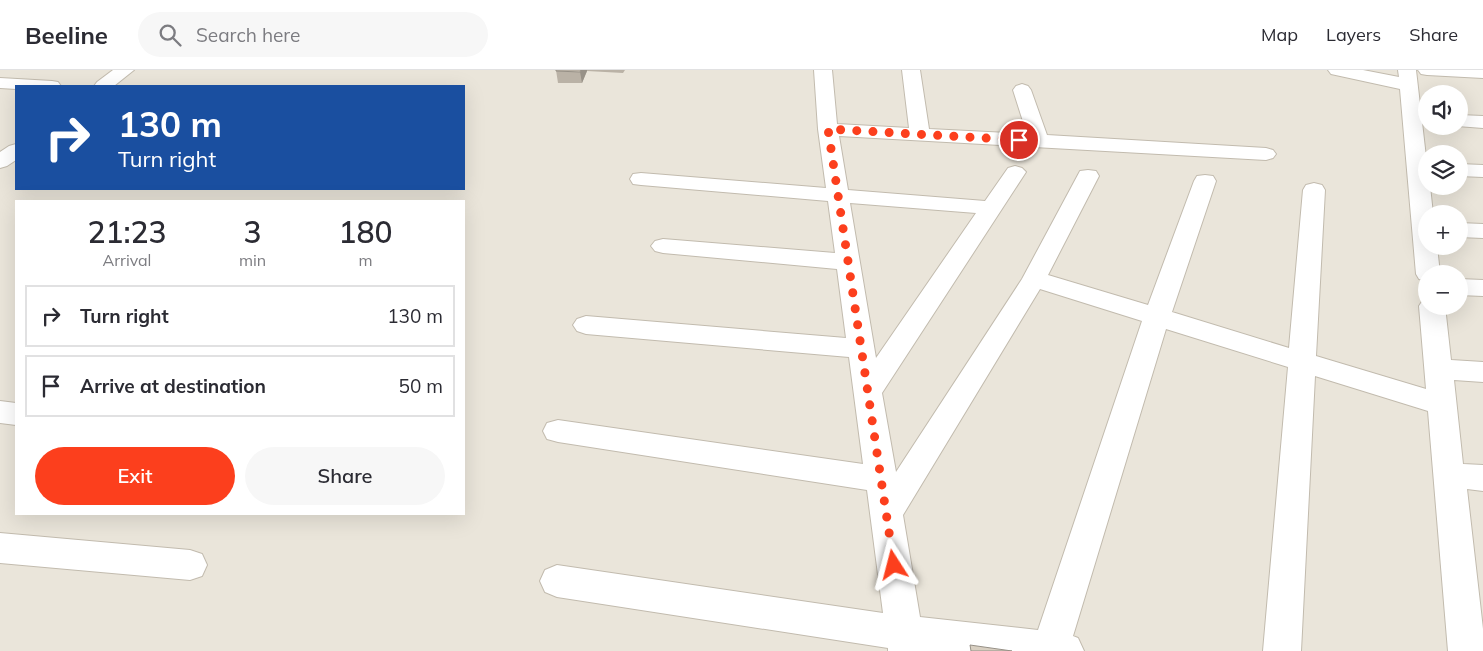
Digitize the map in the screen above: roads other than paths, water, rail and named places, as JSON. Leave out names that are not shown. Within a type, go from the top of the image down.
[{"type":"street","points":[[104,85],[125,70]]},
{"type":"street","points":[[823,70],[828,129],[906,642]]},
{"type":"street","points":[[911,70],[920,134]]},
{"type":"street","points":[[1337,70],[1408,77],[1418,115]]},
{"type":"street","points":[[1427,70],[1483,73]]},
{"type":"street","points":[[2,84],[27,85]]},
{"type":"street","points":[[1022,90],[1039,141]]},
{"type":"street","points":[[1468,121],[1483,122]]},
{"type":"street","points":[[828,129],[1266,154]]},
{"type":"street","points":[[0,162],[15,151]]},
{"type":"street","points":[[1468,170],[1483,171]]},
{"type":"street","points":[[868,392],[1015,172]]},
{"type":"street","points":[[886,514],[1034,279],[1088,176]]},
{"type":"street","points":[[641,179],[991,208]]},
{"type":"street","points":[[557,581],[906,642],[1058,650],[1157,317],[1205,181]]},
{"type":"street","points":[[1282,651],[1314,190]]},
{"type":"street","points":[[1468,230],[1483,231]]},
{"type":"street","points":[[663,246],[848,262]]},
{"type":"street","points":[[1034,279],[1442,405]]},
{"type":"street","points":[[1468,287],[1483,288]]},
{"type":"street","points":[[1433,315],[1467,651]]},
{"type":"street","points":[[586,324],[861,349]]},
{"type":"street","points":[[1438,369],[1483,372]]},
{"type":"street","points":[[0,412],[15,414]]},
{"type":"street","points":[[558,430],[881,479]]},
{"type":"street","points":[[1449,475],[1483,478]]},
{"type":"street","points":[[0,548],[190,565]]}]
